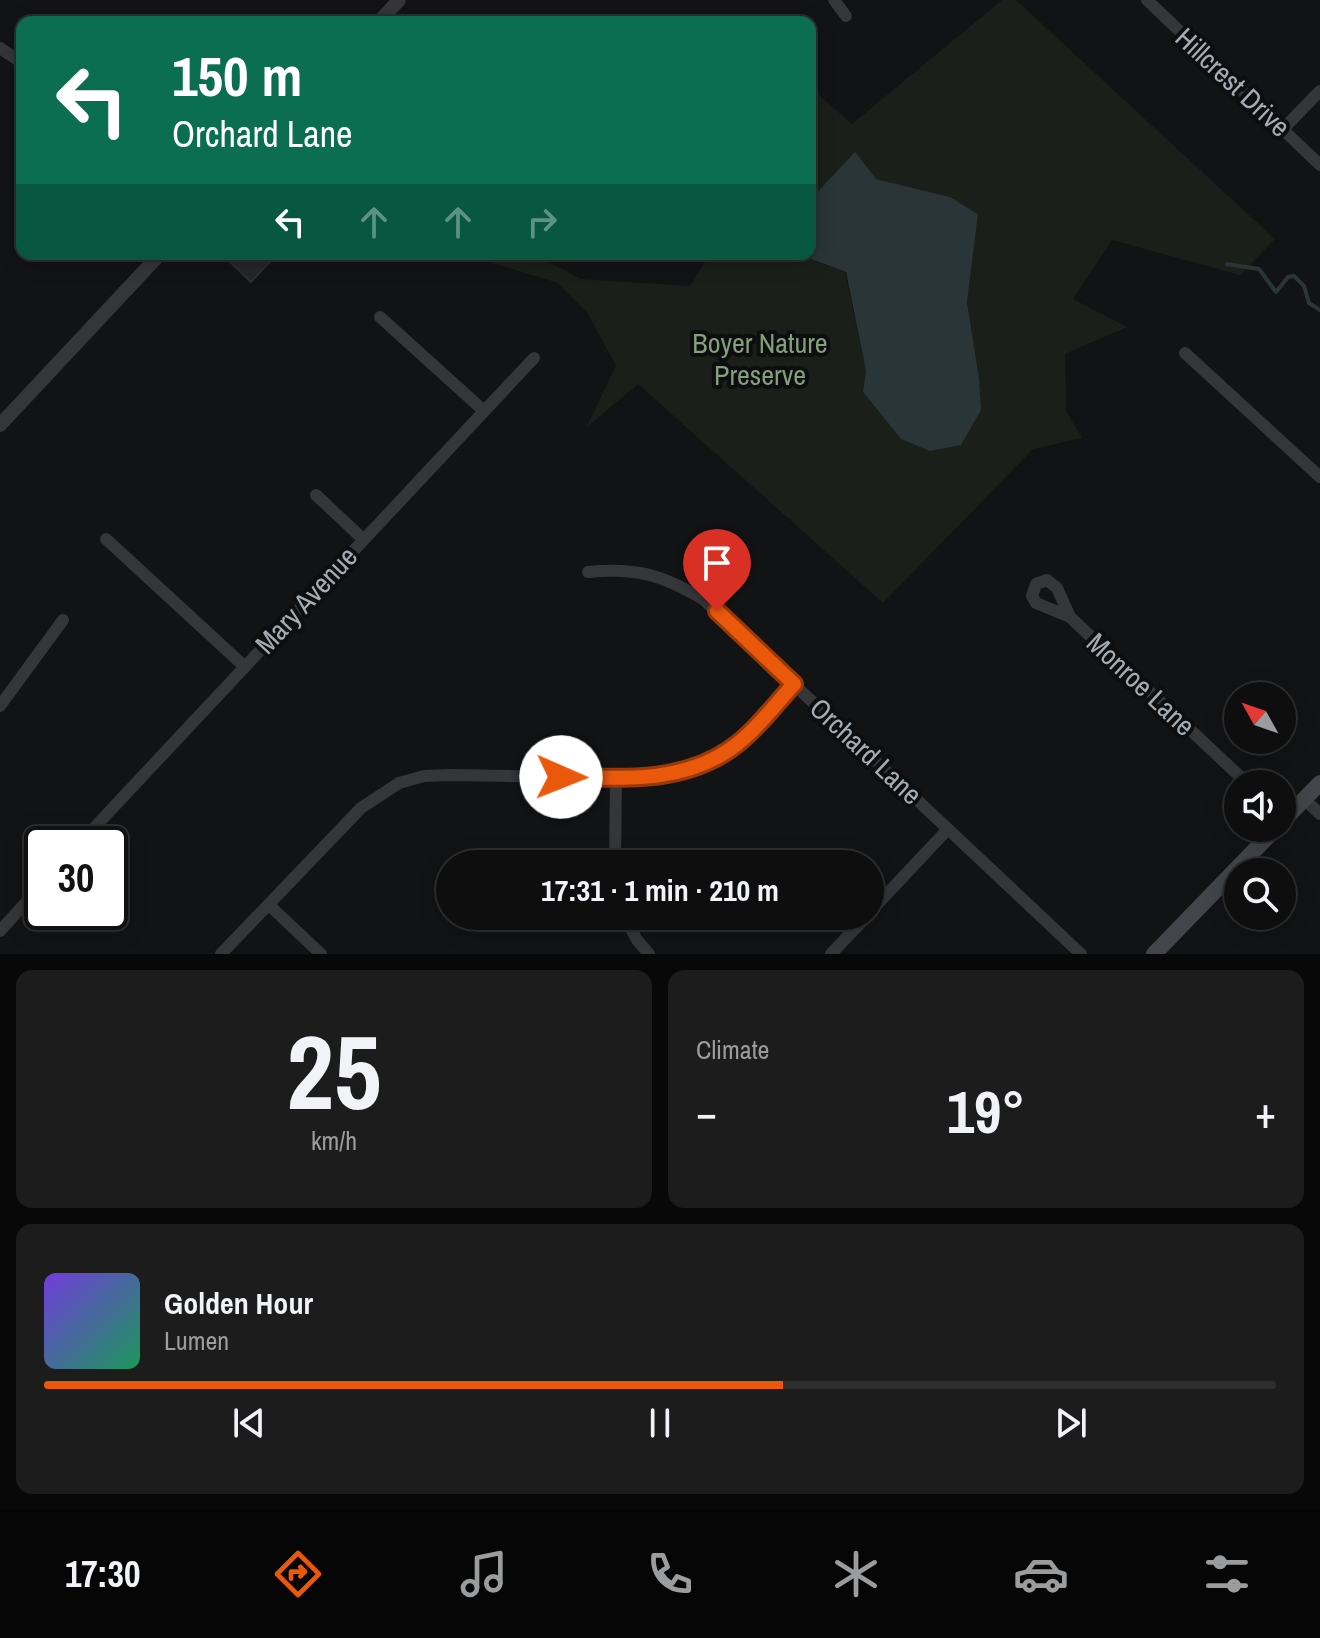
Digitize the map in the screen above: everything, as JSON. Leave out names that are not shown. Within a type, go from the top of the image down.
[{"type":"main road","points":[[1296,807],[1320,783]]},
{"type":"main road","points":[[1154,954],[1261,842]]},
{"type":"street","points":[[384,16],[399,0]]},
{"type":"street","points":[[834,0],[846,16]]},
{"type":"street","name":"Hillcrest Drive","points":[[1147,0],[1320,165]]},
{"type":"street","points":[[1283,129],[1320,91]]},
{"type":"street","points":[[0,425],[154,260]]},
{"type":"street","points":[[380,317],[484,411]]},
{"type":"street","points":[[1185,353],[1320,477]]},
{"type":"street","name":"Mary Avenue","points":[[96,826],[534,358]]},
{"type":"street","points":[[316,495],[363,539]]},
{"type":"street","points":[[106,539],[244,666]]},
{"type":"street","name":"Orchard Lane","points":[[588,572],[614,569],[643,572],[674,582],[703,599],[1081,954]]},
{"type":"street","name":"Monroe Lane","points":[[1070,617],[1233,770]]},
{"type":"street","points":[[0,706],[63,620]]},
{"type":"street","points":[[221,954],[361,808],[399,783],[424,776],[451,775],[616,778],[669,775],[729,750],[794,684]]},
{"type":"street","points":[[615,850],[616,778]]},
{"type":"street","points":[[1304,799],[1320,814]]},
{"type":"street","points":[[884,897],[948,829]]},
{"type":"street","points":[[0,931],[24,905]]},
{"type":"street","points":[[269,905],[321,954]]},
{"type":"street","points":[[632,930],[649,954]]},
{"type":"street","points":[[831,954],[853,930]]},
{"type":"green space","name":"Boyer Nature Preserve","points":[[1002,0],[1016,0],[1275,239],[1240,275],[1112,240],[1073,299],[1127,327],[1065,354],[1066,411],[1082,438],[1033,449],[883,603],[638,384],[586,428],[616,366],[587,312],[558,283],[486,261],[545,260],[581,279],[690,286],[706,260],[814,260],[845,272],[866,371],[863,392],[901,439],[979,378],[967,302],[978,214],[950,197],[876,179],[816,193],[816,92],[852,124]]},
{"type":"shaded area","points":[[855,152],[876,179],[950,197],[978,214],[967,302],[981,410],[961,445],[930,451],[901,439],[863,392],[866,371],[846,272],[814,260],[816,194]]},
{"type":"building","points":[[228,260],[271,260],[251,282]]},
{"type":"waterway","points":[[1227,264],[1259,269],[1276,292],[1288,277],[1294,276],[1304,286],[1309,303],[1320,310]]},
{"type":"route","points":[[561,777],[616,778],[677,773],[729,750],[757,724],[794,684],[717,611]]}]
